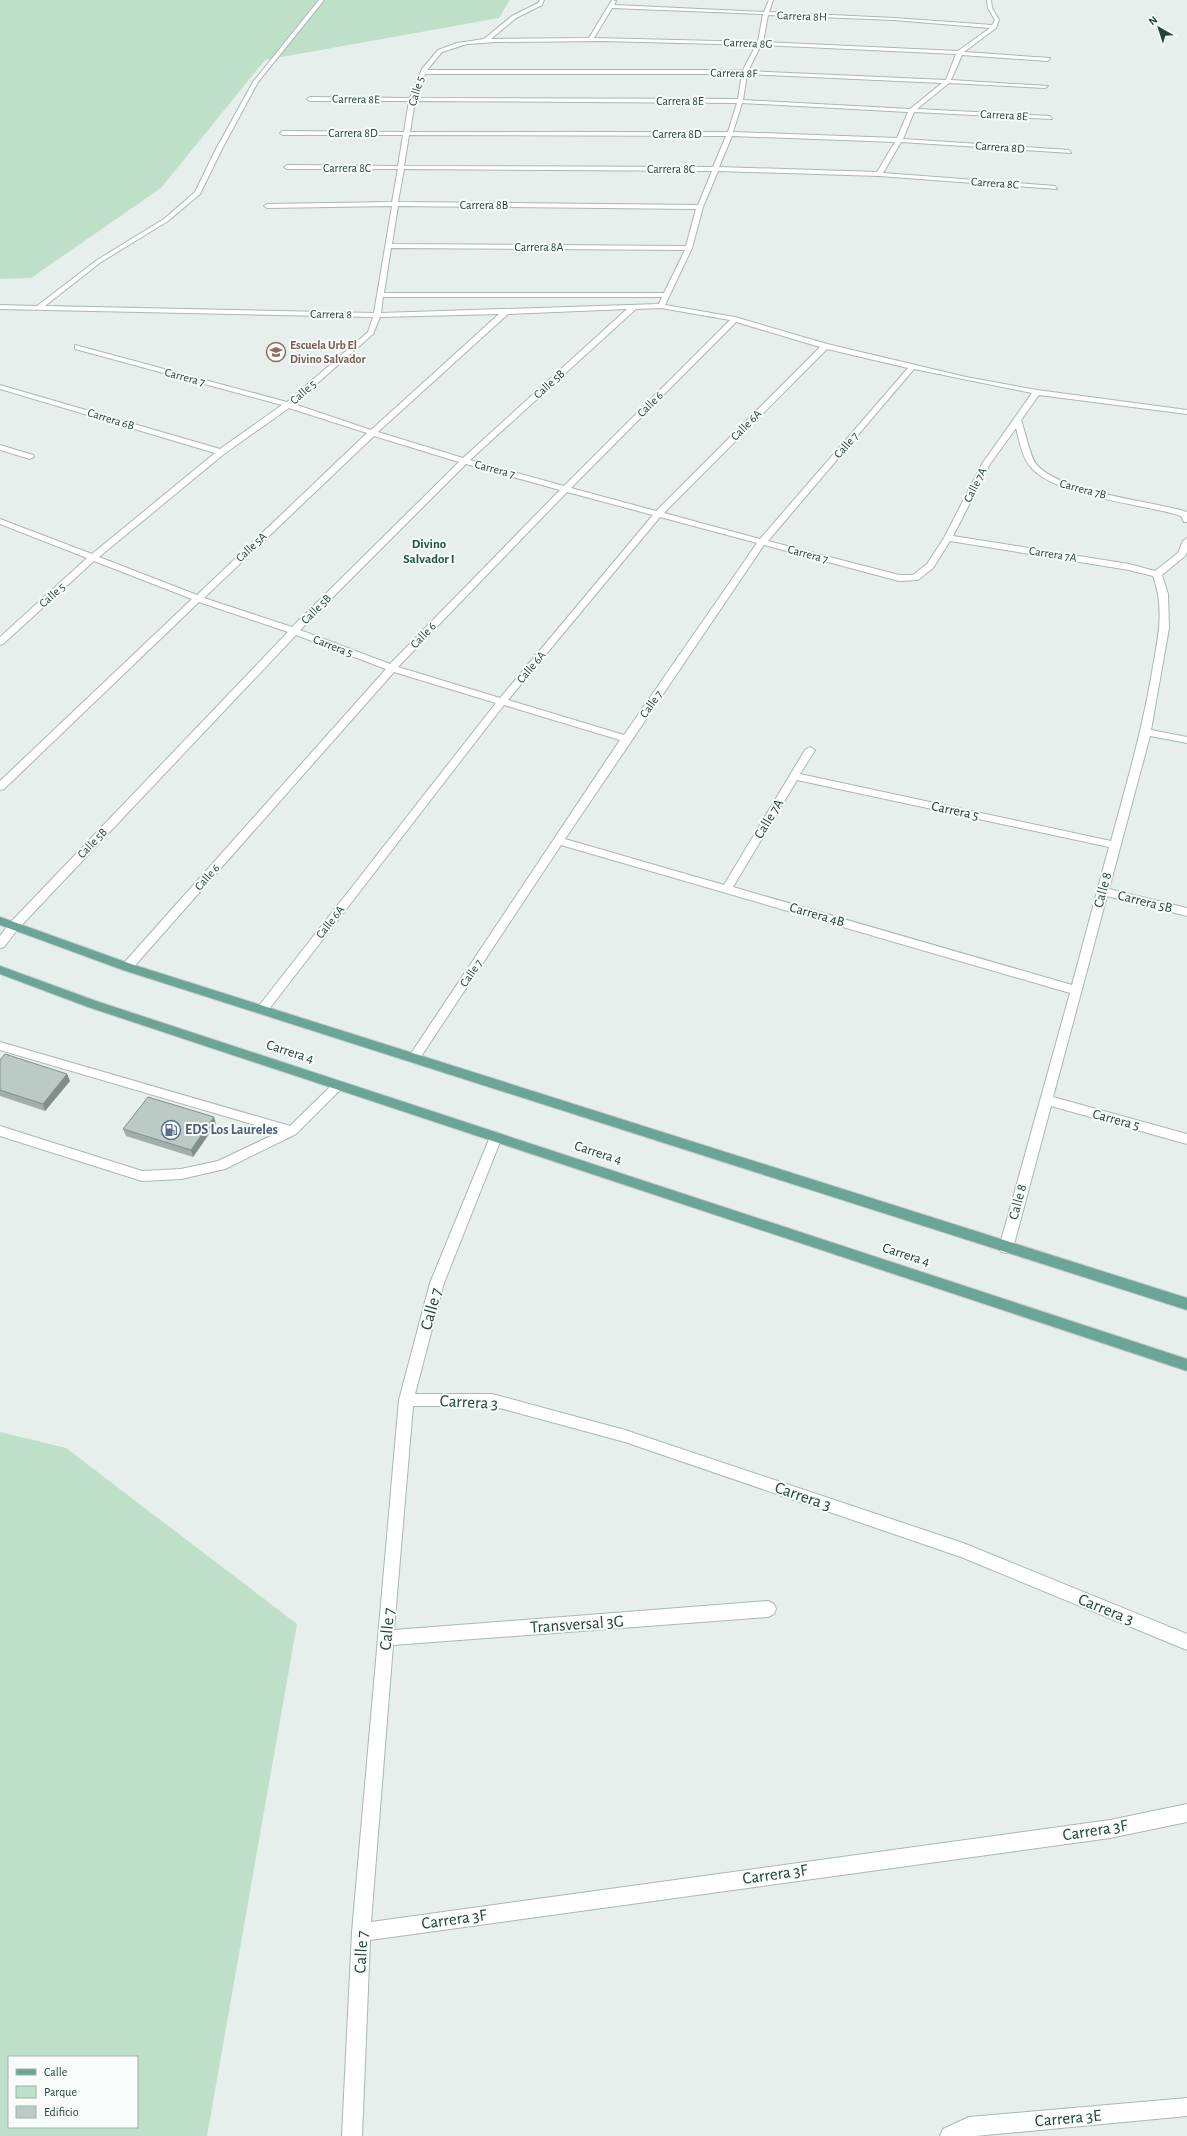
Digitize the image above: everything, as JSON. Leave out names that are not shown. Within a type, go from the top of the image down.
[{"type":"main road","points":[[0,921],[13,927],[127,967],[1006,1248],[1187,1304]]},
{"type":"main road","name":"Carrera 4","points":[[0,970],[92,1004],[1187,1365]]},
{"type":"street","points":[[38,308],[99,261],[166,220],[198,193],[219,149],[256,82],[322,0]]},
{"type":"street","points":[[486,40],[514,18],[540,4],[542,0]]},
{"type":"street","points":[[591,39],[615,0]]},
{"type":"street","points":[[661,306],[689,248],[700,207],[730,134],[740,101],[745,72],[760,43],[766,14],[771,0]]},
{"type":"street","points":[[879,174],[899,140],[912,110],[948,81],[960,52],[994,27],[997,20],[990,8],[989,0]]},
{"type":"street","name":"Carrera 8H","points":[[611,6],[930,21],[994,27]]},
{"type":"street","name":"Carrera 8G","points":[[448,47],[486,40],[591,39],[760,43],[960,52],[1048,59]]},
{"type":"street","name":"Calle 5","points":[[0,642],[94,557],[221,452],[288,405],[371,333],[377,315],[412,100],[423,72],[433,56],[448,47]]},
{"type":"street","name":"Carrera 8F","points":[[423,72],[745,72],[1045,86]]},
{"type":"street","name":"Carrera 8E","points":[[310,99],[740,101],[1050,118]]},
{"type":"street","name":"Carrera 8D","points":[[284,133],[730,134],[899,140],[1069,152]]},
{"type":"street","name":"Carrera 8C","points":[[287,167],[716,169],[879,174],[1055,188]]},
{"type":"street","name":"Carrera 8B","points":[[267,206],[395,204],[700,207]]},
{"type":"street","name":"Carrera 8A","points":[[388,246],[689,248]]},
{"type":"street","points":[[380,295],[667,295]]},
{"type":"street","name":"Carrera 8","points":[[0,307],[377,315],[661,306],[735,319],[825,346],[966,379],[1037,392],[1187,412]]},
{"type":"street","name":"Calle 5B","points":[[0,944],[13,927],[294,631],[465,461],[634,307]]},
{"type":"street","name":"Calle 5A","points":[[0,787],[196,598],[372,433],[506,312]]},
{"type":"street","name":"Calle 6","points":[[127,967],[392,668],[566,488],[735,319]]},
{"type":"street","name":"Calle 6A","points":[[262,1010],[502,701],[657,515],[825,346]]},
{"type":"street","name":"Carrera 7","points":[[78,347],[288,405],[372,433],[465,461],[566,488],[657,515],[899,578],[915,578]]},
{"type":"street","name":"Calle 7","points":[[414,1058],[626,739],[762,542],[912,367]]},
{"type":"street","name":"Carrera 6B","points":[[0,387],[221,452]]},
{"type":"street","name":"Calle 7A","points":[[915,578],[930,566],[948,538],[986,464],[1037,392]]},
{"type":"street","name":"Carrera 7B","points":[[1017,420],[1032,464],[1051,480],[1088,492],[1163,507],[1185,517]]},
{"type":"street","points":[[0,447],[30,457]]},
{"type":"street","points":[[0,530],[4,522]]},
{"type":"street","name":"Carrera 5","points":[[4,522],[196,598],[294,631],[392,668],[626,739]]},
{"type":"street","name":"Carrera 7A","points":[[948,538],[1129,567],[1157,574]]},
{"type":"street","points":[[1157,574],[1182,554],[1187,541]]},
{"type":"street","name":"Calle 8","points":[[1006,1248],[1146,732],[1164,628],[1164,594],[1157,574]]},
{"type":"street","points":[[1146,732],[1187,740]]},
{"type":"street","name":"Calle 7A","points":[[727,888],[810,750]]},
{"type":"street","name":"Carrera 5","points":[[794,776],[1115,845]]},
{"type":"street","name":"Carrera 4B","points":[[559,841],[727,888],[1075,990]]},
{"type":"street","name":"Carrera 5B","points":[[1102,891],[1187,912]]},
{"type":"street","points":[[0,1046],[292,1131]]},
{"type":"street","points":[[0,1131],[142,1176],[181,1174],[221,1165],[292,1131],[338,1085]]},
{"type":"street","name":"Carrera 5","points":[[1046,1100],[1187,1139]]},
{"type":"street","name":"Calle 7","points":[[352,2136],[362,1932],[406,1400],[437,1283],[496,1137]]},
{"type":"street","name":"Carrera 3","points":[[406,1400],[492,1400],[625,1436],[963,1550],[1187,1642]]},
{"type":"street","name":"Transversal 3G","points":[[386,1638],[768,1609]]},
{"type":"street","name":"Carrera 3F","points":[[362,1932],[1110,1829],[1187,1813]]},
{"type":"street","name":"Carrera 3E","points":[[950,2136],[970,2127],[1187,2107]]},
{"type":"green space","points":[[0,0],[510,0],[499,18],[265,60],[161,188],[31,278],[0,279]]},
{"type":"green space","points":[[0,1432],[66,1448],[297,1624],[207,2136],[0,2136]]},
{"type":"building","points":[[5,1054],[67,1074],[43,1104],[0,1090],[0,1060]]},
{"type":"building","name":"EDS Los Laureles","points":[[148,1097],[214,1117],[191,1150],[123,1129]]},
{"type":"place","name":"Escuela Urb El Divino Salvador","points":[[276,352]]},
{"type":"place","name":"EDS Los Laureles","points":[[171,1130]]},
{"type":"district","name":"Divino Salvador I","points":[[429,552]]}]
